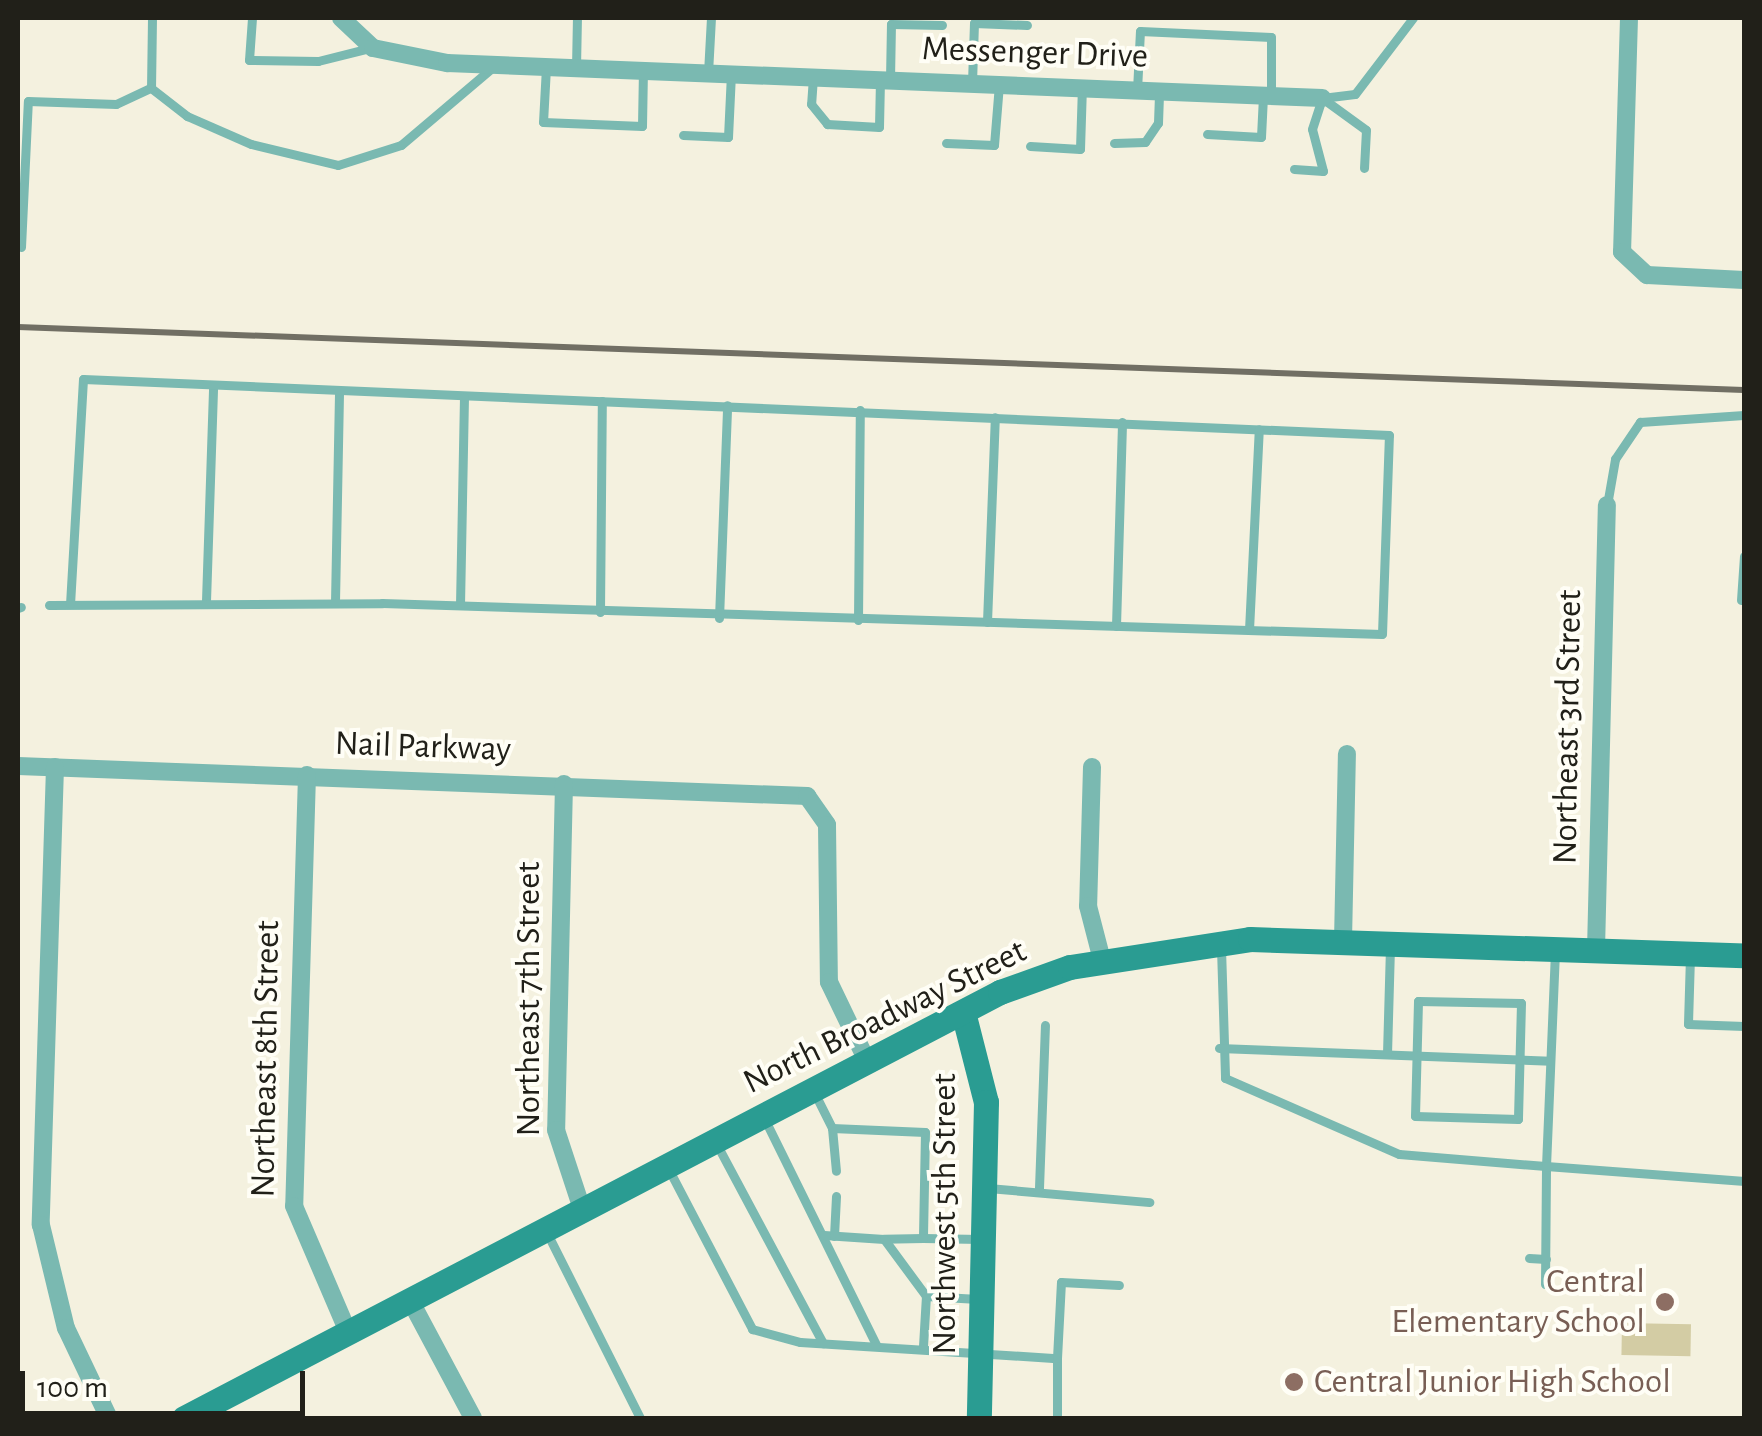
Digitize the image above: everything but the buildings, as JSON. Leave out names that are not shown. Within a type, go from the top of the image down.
[{"type":"main road","name":"North Broadway Street","points":[[184,1418],[963,1012],[1102,960],[1221,941],[1343,941],[1744,955]]},
{"type":"main road","name":"Northwest 5th Street","points":[[963,1012],[984,1078],[979,1418]]},
{"type":"street","points":[[341,18],[373,48]]},
{"type":"street","points":[[1629,18],[1618,230],[1627,262],[1647,275],[1744,280]]},
{"type":"street","name":"Messenger Drive","points":[[373,48],[546,68],[1322,98]]},
{"type":"street","name":"Northeast 3rd Street","points":[[1596,950],[1607,505]]},
{"type":"street","points":[[1343,941],[1348,754]]},
{"type":"street","name":"Nail Parkway","points":[[18,766],[795,793],[821,807],[829,982],[868,1061]]},
{"type":"street","points":[[54,767],[41,1224],[66,1328],[109,1418]]},
{"type":"street","points":[[1092,767],[1088,906],[1102,960]]},
{"type":"street","name":"Northeast 8th Street","points":[[307,775],[294,1206],[348,1332]]},
{"type":"street","name":"Northeast 7th Street","points":[[564,784],[556,1130],[582,1209]]},
{"type":"street","points":[[410,1300],[472,1418]]},
{"type":"lane","points":[[151,88],[152,18]]},
{"type":"lane","points":[[252,18],[249,60],[318,61],[373,48]]},
{"type":"lane","points":[[576,68],[577,18]]},
{"type":"lane","points":[[708,73],[710,18]]},
{"type":"lane","points":[[1322,98],[1355,94],[1413,18]]},
{"type":"lane","points":[[813,77],[811,104],[827,124],[879,127],[891,24],[942,25]]},
{"type":"lane","points":[[972,83],[974,24],[1027,25]]},
{"type":"lane","points":[[1138,90],[1140,31],[1272,37],[1260,137],[1207,134]]},
{"type":"lane","points":[[151,88],[187,116],[252,144],[338,164],[401,145],[495,65]]},
{"type":"lane","points":[[546,68],[543,122],[642,126],[643,70]]},
{"type":"lane","points":[[683,135],[728,136],[731,74]]},
{"type":"lane","points":[[946,144],[994,145],[998,84]]},
{"type":"lane","points":[[21,247],[28,101],[116,104],[151,88]]},
{"type":"lane","points":[[1030,146],[1080,149],[1082,88]]},
{"type":"lane","points":[[1114,142],[1145,142],[1158,122],[1158,91]]},
{"type":"lane","points":[[1322,98],[1366,130],[1364,168]]},
{"type":"lane","points":[[1294,169],[1324,171],[1312,129],[1322,98]]},
{"type":"lane","points":[[50,605],[335,602],[719,618],[1382,634],[1389,435],[860,410],[338,393],[83,379],[70,604]]},
{"type":"lane","points":[[206,601],[213,386]]},
{"type":"lane","points":[[335,602],[338,393]]},
{"type":"lane","points":[[460,605],[464,396]]},
{"type":"lane","points":[[600,612],[602,401]]},
{"type":"lane","points":[[719,618],[727,405]]},
{"type":"lane","points":[[858,620],[860,410]]},
{"type":"lane","points":[[1607,505],[1615,458],[1640,422],[1744,416]]},
{"type":"lane","points":[[987,622],[995,417]]},
{"type":"lane","points":[[1116,626],[1122,422]]},
{"type":"lane","points":[[1249,630],[1259,429]]},
{"type":"lane","points":[[1741,600],[1744,556]]},
{"type":"lane","points":[[1221,941],[1219,1048],[1231,1082],[1399,1154],[1744,1181]]},
{"type":"lane","points":[[1387,1054],[1390,943]]},
{"type":"lane","points":[[1545,1284],[1555,948]]},
{"type":"lane","points":[[1690,953],[1688,1024],[1744,1026]]},
{"type":"lane","points":[[1418,1000],[1520,1003],[1519,1060],[1518,1118],[1415,1116],[1418,1000]]},
{"type":"lane","points":[[1038,1188],[1046,1026]]},
{"type":"lane","points":[[1219,1048],[1550,1061]]},
{"type":"lane","points":[[812,1090],[832,1128],[836,1171]]},
{"type":"lane","points":[[763,1116],[829,1236],[876,1344]]},
{"type":"lane","points":[[832,1128],[925,1132],[923,1238]]},
{"type":"lane","points":[[715,1140],[823,1343]]},
{"type":"lane","points":[[666,1166],[752,1329],[823,1343],[923,1346],[1057,1358]]},
{"type":"lane","points":[[985,1188],[1038,1188],[1149,1202]]},
{"type":"lane","points":[[829,1236],[836,1196]]},
{"type":"lane","points":[[545,1229],[640,1418]]},
{"type":"lane","points":[[829,1236],[984,1240]]},
{"type":"lane","points":[[884,1239],[926,1296],[923,1346]]},
{"type":"lane","points":[[1529,1258],[1546,1259]]},
{"type":"lane","points":[[1057,1418],[1061,1282],[1119,1285]]},
{"type":"lane","points":[[926,1296],[982,1299]]},
{"type":"shaded area","points":[[1622,1323],[1691,1324],[1690,1356],[1621,1355]]},
{"type":"railway","points":[[18,327],[1744,390]]},
{"type":"place","name":"Central Elementary School","points":[[1665,1302]]},
{"type":"place","name":"Central Junior High School","points":[[1294,1382]]}]
